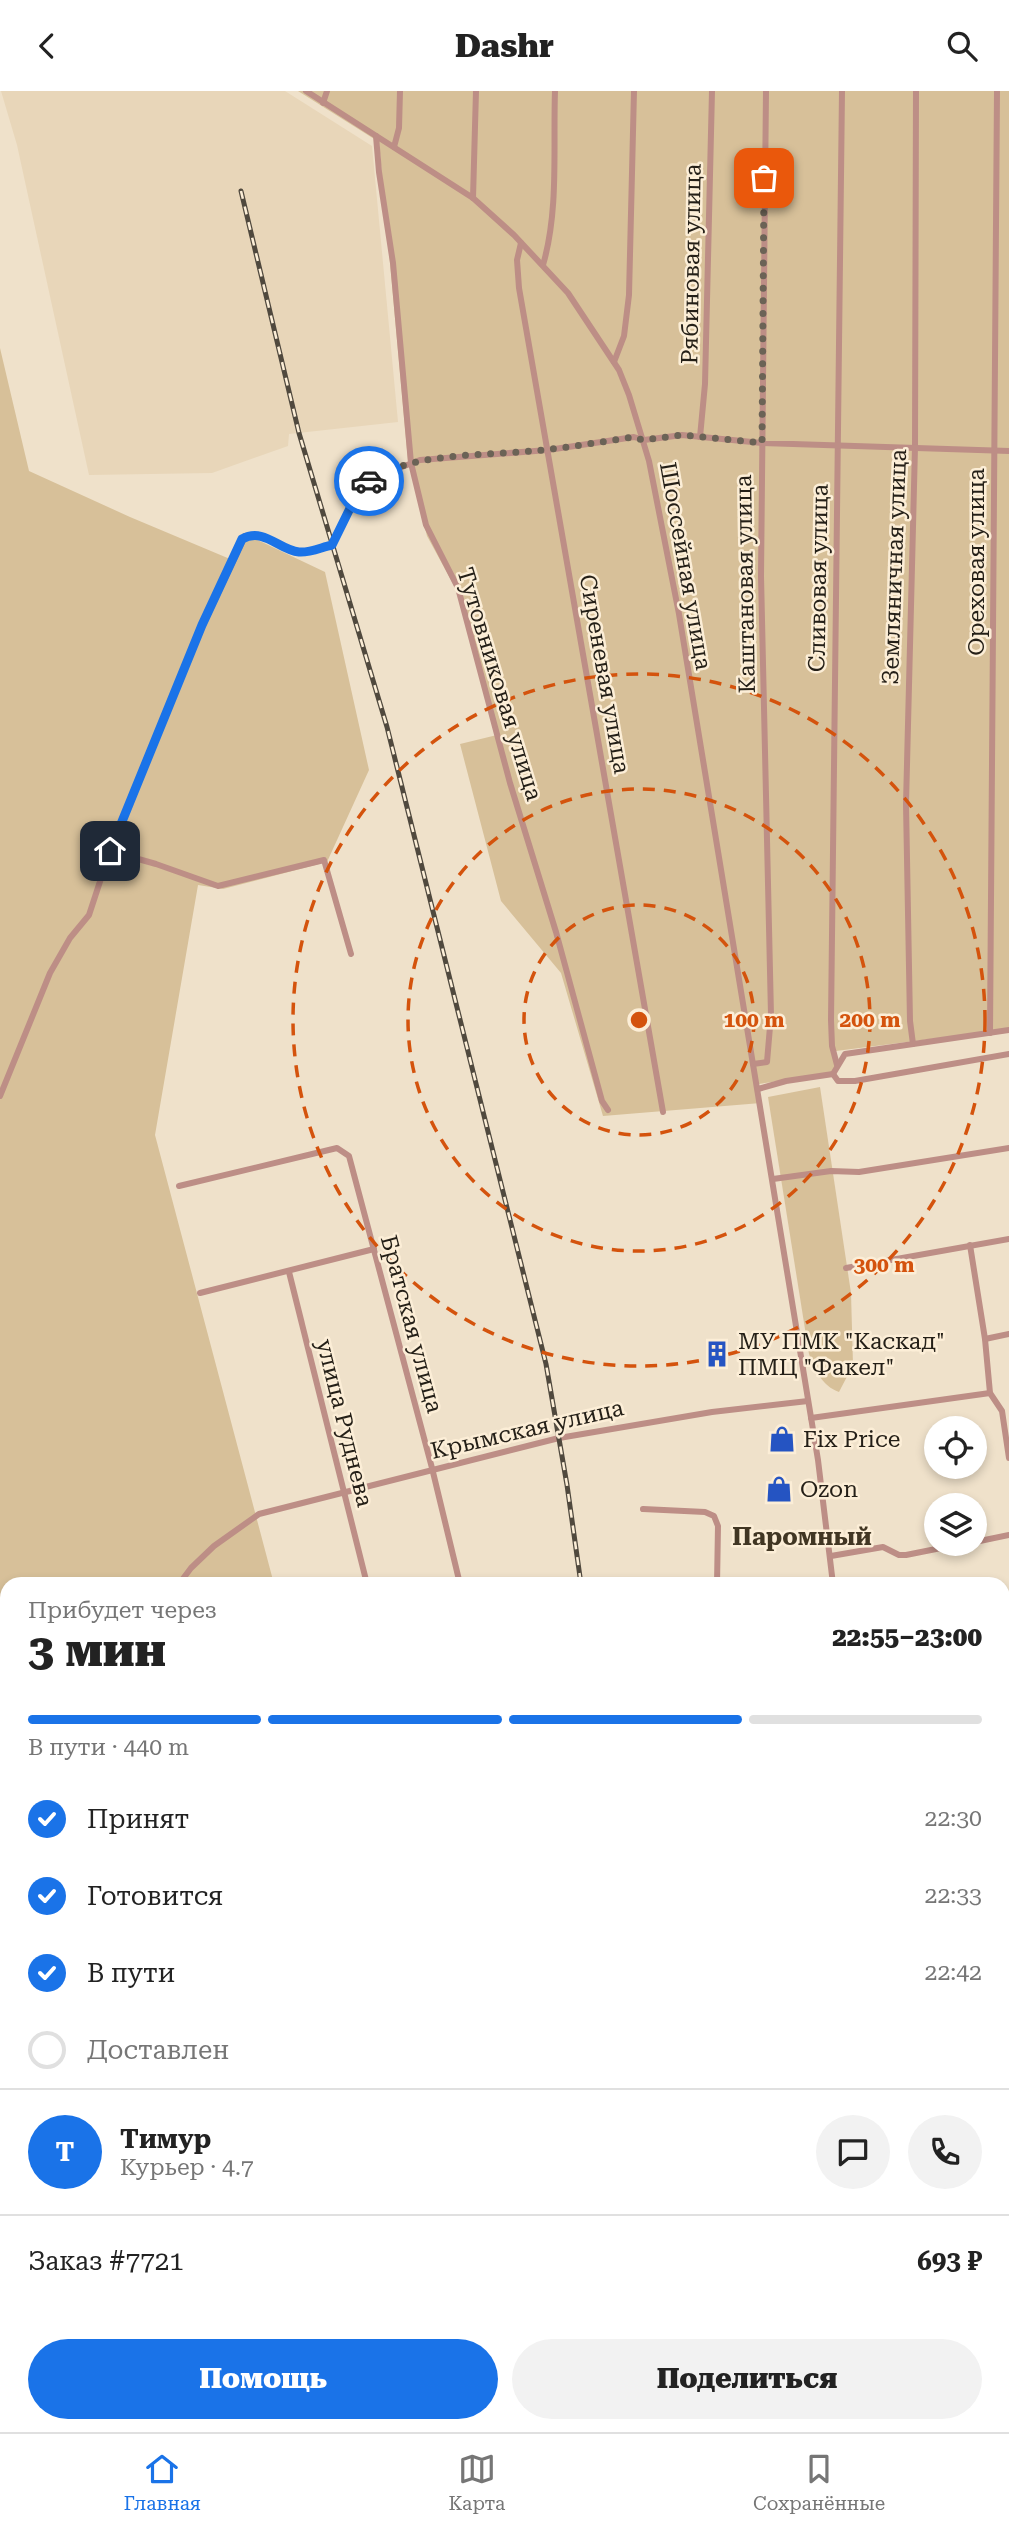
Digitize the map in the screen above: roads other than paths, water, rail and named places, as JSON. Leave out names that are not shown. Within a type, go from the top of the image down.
[{"type":"street","name":"Шоссейная улица","points":[[306,91],[472,198],[521,243],[568,293],[614,362],[629,394],[643,440],[661,519],[678,614],[773,1179],[811,1418],[832,1577]]},
{"type":"street","points":[[323,103],[327,91]]},
{"type":"street","points":[[394,147],[399,128],[400,91]]},
{"type":"street","points":[[472,198],[476,91]]},
{"type":"street","points":[[543,265],[549,247],[553,213],[555,91]]},
{"type":"street","points":[[614,362],[624,336],[629,295],[634,91]]},
{"type":"street","name":"Рябиновая улица","points":[[700,437],[705,384],[712,91]]},
{"type":"street","name":"Каштановая улица","points":[[753,1064],[767,1062],[771,1015],[761,576],[766,91]]},
{"type":"street","name":"Сливовая улица","points":[[838,1065],[832,1046],[831,1020],[842,91]]},
{"type":"street","name":"Земляничная улица","points":[[913,1044],[910,1021],[906,804],[915,447],[916,91]]},
{"type":"street","name":"Ореховая улица","points":[[990,1033],[997,91]]},
{"type":"street","name":"Тутовниковая улица","points":[[376,136],[393,263],[411,463],[426,524],[458,588],[510,783],[556,932],[601,1101],[608,1110]]},
{"type":"street","name":"Сиреневая улица","points":[[521,243],[517,260],[519,288],[663,1112]]},
{"type":"street","points":[[0,1096],[50,973],[91,908],[110,851],[202,625],[242,539],[252,535],[263,537],[295,552],[332,545],[359,490],[365,484],[411,463],[432,458],[548,450],[634,437],[643,440],[667,436],[762,443],[1009,451]]},
{"type":"street","points":[[110,851],[218,886],[324,860],[351,954]]},
{"type":"street","points":[[833,1074],[845,1054],[1009,1030]]},
{"type":"street","points":[[833,1074],[838,1081],[855,1081],[1009,1054]]},
{"type":"street","points":[[758,1089],[786,1081],[833,1074]]},
{"type":"street","points":[[773,1179],[831,1171],[859,1172],[1009,1148]]},
{"type":"street","name":"Братская улица","points":[[179,1186],[337,1149],[349,1156],[458,1577]]},
{"type":"street","points":[[846,1268],[1009,1239]]},
{"type":"street","points":[[970,1245],[985,1339],[989,1393],[1002,1411],[1009,1415]]},
{"type":"street","points":[[200,1293],[374,1249]]},
{"type":"street","name":"улица Руднева","points":[[289,1272],[365,1577]]},
{"type":"street","points":[[985,1339],[1009,1334]]},
{"type":"street","points":[[811,1418],[989,1393]]},
{"type":"street","name":"Крымская улица","points":[[184,1577],[214,1546],[259,1514],[559,1437],[625,1425],[808,1401]]},
{"type":"street","points":[[1002,1411],[1009,1458]]},
{"type":"street","points":[[643,1510],[705,1512],[715,1516],[718,1526],[717,1577]]},
{"type":"street","points":[[987,1540],[1009,1535]]},
{"type":"street","points":[[831,1556],[883,1547],[899,1555],[924,1551]]},
{"type":"railway","points":[[241,191],[299,433],[387,727],[546,1364],[580,1577]]},
{"type":"place","name":"МУ ПМК \"Каскад\" ПМЦ \"Факел\"","points":[[717,1354]]},
{"type":"place","name":"Fix Price","points":[[782,1439]]},
{"type":"place","name":"Ozon","points":[[779,1489]]},
{"type":"district","name":"Паромный","points":[[802,1537]]}]
